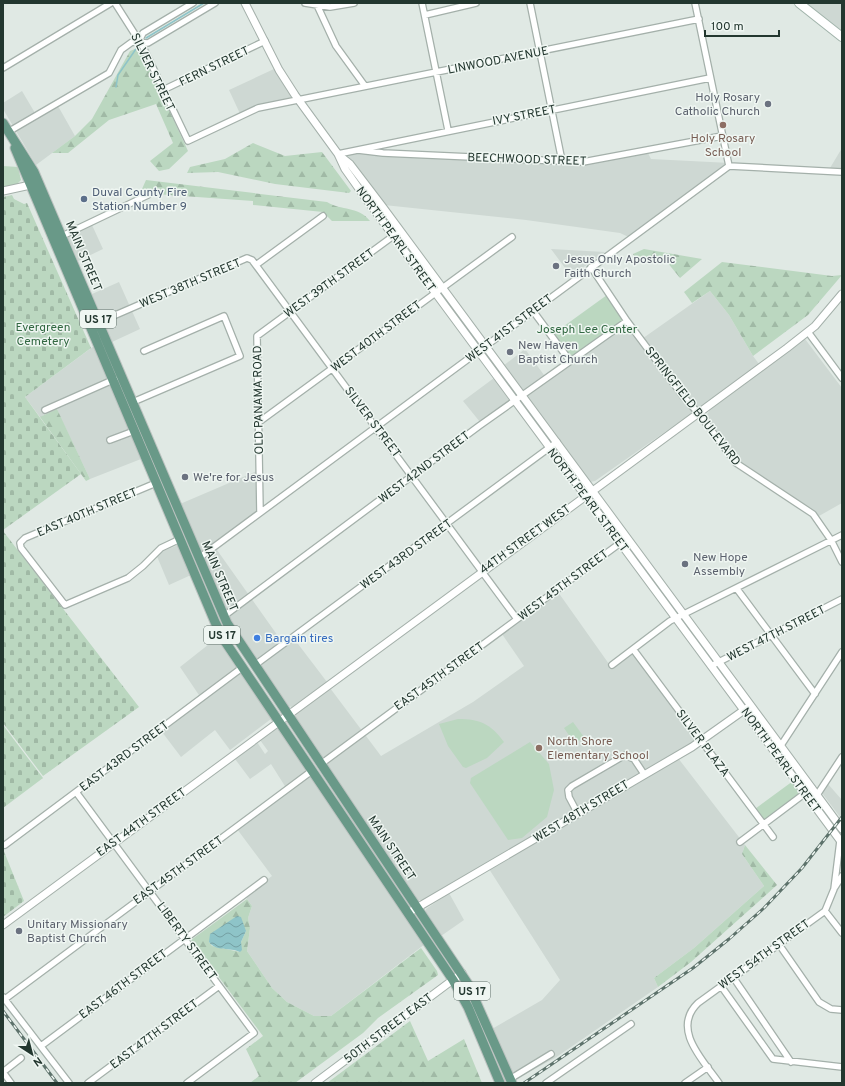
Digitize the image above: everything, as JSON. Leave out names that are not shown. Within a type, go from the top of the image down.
[{"type":"main road","points":[[799,3],[842,37]]},
{"type":"main road","name":"MAIN STREET","points":[[3,123],[25,155],[39,183],[100,322],[199,558],[233,634],[462,973],[476,999],[511,1081]]},
{"type":"main road","name":"MAIN STREET","points":[[8,132],[29,185],[215,622],[243,667],[453,980],[468,1007],[500,1083]]},
{"type":"main road","points":[[161,496],[176,520],[192,553],[199,558]]},
{"type":"street","points":[[3,68],[111,3]]},
{"type":"street","name":"SILVER STREET","points":[[115,3],[139,41],[186,140],[190,141]]},
{"type":"street","points":[[139,41],[143,33],[194,3]]},
{"type":"street","points":[[8,132],[104,76],[112,68],[121,50],[132,42],[139,41],[148,43],[215,3]]},
{"type":"street","name":"NORTH PEARL STREET","points":[[245,3],[298,100],[338,154],[344,168],[841,842]]},
{"type":"street","points":[[305,3],[340,6],[354,3]]},
{"type":"street","points":[[422,3],[448,130]]},
{"type":"street","points":[[425,15],[476,3]]},
{"type":"street","points":[[530,3],[562,161]]},
{"type":"street","points":[[695,3],[729,166],[842,172]]},
{"type":"street","points":[[317,5],[336,46],[364,86]]},
{"type":"street","name":"LINWOOD AVENUE","points":[[190,141],[253,110],[364,86],[699,19]]},
{"type":"street","name":"FERN STREET","points":[[163,90],[265,41]]},
{"type":"street","name":"IVY STREET","points":[[338,154],[448,130],[710,78]]},
{"type":"street","name":"BEECHWOOD STREET","points":[[354,150],[383,153],[592,161],[722,136]]},
{"type":"street","name":"NORTH PEARL STREET","points":[[338,154],[350,164],[842,829]]},
{"type":"street","name":"WEST 41ST STREET","points":[[199,558],[729,166]]},
{"type":"street","points":[[3,191],[39,183]]},
{"type":"street","points":[[62,236],[148,194]]},
{"type":"street","name":"WEST 38TH STREET","points":[[90,327],[247,258],[252,260],[256,265],[323,216]]},
{"type":"street","name":"WEST 39TH STREET","points":[[257,336],[400,231]]},
{"type":"street","name":"WEST 40TH STREET","points":[[259,422],[512,237]]},
{"type":"street","name":"SILVER STREET","points":[[256,265],[517,619]]},
{"type":"street","name":"SPRINGFIELD BOULEVARD","points":[[591,267],[627,321],[683,396],[741,467],[813,514],[831,540],[842,562]]},
{"type":"street","name":"44TH STREET WEST","points":[[279,720],[592,490],[699,414],[808,332],[827,314],[842,294]]},
{"type":"street","points":[[533,310],[570,360]]},
{"type":"street","points":[[133,402],[240,356],[224,316],[144,351]]},
{"type":"street","name":"WEST 42ND STREET","points":[[224,616],[570,360],[579,356],[627,321]]},
{"type":"street","points":[[808,332],[842,378]]},
{"type":"street","name":"OLD PANAMA ROAD","points":[[257,336],[260,512]]},
{"type":"street","points":[[45,410],[122,376]]},
{"type":"street","points":[[110,440],[134,431]]},
{"type":"street","name":"WEST 43RD STREET","points":[[255,665],[557,442]]},
{"type":"street","name":"EAST 40TH STREET","points":[[156,483],[25,538],[20,543],[21,548],[65,605],[128,578],[143,566],[161,548],[180,540]]},
{"type":"street","points":[[612,665],[676,619],[842,535]]},
{"type":"street","name":"WEST 45TH STREET","points":[[499,632],[627,538]]},
{"type":"street","points":[[737,589],[815,694]]},
{"type":"street","name":"WEST 47TH STREET","points":[[711,666],[842,600]]},
{"type":"street","name":"EAST 45TH STREET","points":[[321,764],[499,632]]},
{"type":"street","name":"SILVER PLAZA","points":[[634,649],[773,837]]},
{"type":"street","points":[[776,753],[842,652]]},
{"type":"street","name":"EAST 43RD STREET","points":[[5,845],[243,667]]},
{"type":"street","name":"WEST 48TH STREET","points":[[408,913],[702,741],[751,705]]},
{"type":"street","name":"EAST 44TH STREET","points":[[3,924],[279,720]]},
{"type":"street","points":[[578,814],[569,797],[568,790],[572,786],[625,755],[634,758],[644,774]]},
{"type":"street","points":[[817,795],[842,757]]},
{"type":"street","name":"EAST 45TH STREET","points":[[4,998],[313,770]]},
{"type":"street","points":[[740,842],[812,788]]},
{"type":"street","name":"LIBERTY STREET","points":[[76,792],[113,843],[150,890],[254,1033],[187,1083]]},
{"type":"street","points":[[834,889],[841,842]]},
{"type":"street","points":[[842,876],[834,889],[825,911],[842,933]]},
{"type":"street","name":"EAST 46TH STREET","points":[[40,1046],[264,880]]},
{"type":"street","name":"WEST 54TH STREET","points":[[708,1067],[690,1040],[686,1028],[688,1016],[698,1003],[778,943],[825,911]]},
{"type":"street","points":[[778,943],[819,1002],[831,1009],[842,1010]]},
{"type":"street","name":"50TH STREET EAST","points":[[315,1083],[462,973]]},
{"type":"street","points":[[733,977],[791,1062]]},
{"type":"street","name":"EAST 47TH STREET","points":[[88,1083],[219,986]]},
{"type":"street","points":[[721,986],[770,1057],[776,1060],[842,1067]]},
{"type":"street","points":[[4,998],[69,1083]]},
{"type":"street","points":[[546,1083],[631,1024]]},
{"type":"street","points":[[511,1081],[551,1054]]},
{"type":"street","points":[[11,1083],[3,1072],[21,1058]]},
{"type":"street","points":[[685,1083],[708,1067],[719,1083]]},
{"type":"shaded area","points":[[806,3],[842,3],[842,31]]},
{"type":"shaded area","points":[[274,69],[295,103],[261,110],[242,118],[229,90]]},
{"type":"shaded area","points":[[22,91],[38,118],[58,106],[75,136],[36,165],[3,109],[3,103]]},
{"type":"shaded area","points":[[842,148],[842,168],[830,168]]},
{"type":"shaded area","points":[[345,153],[588,164],[648,153],[651,159],[730,163],[730,170],[635,240],[620,233],[526,220],[384,205]]},
{"type":"shaded area","points":[[92,225],[103,249],[78,261],[67,237]]},
{"type":"shaded area","points":[[551,249],[605,252],[571,276]]},
{"type":"shaded area","points":[[119,282],[140,329],[112,342],[92,294]]},
{"type":"shaded area","points":[[710,291],[729,315],[759,364],[595,481],[590,482],[503,366],[525,349],[544,375],[563,361],[572,358],[624,320],[639,341]]},
{"type":"shaded area","points":[[805,339],[842,388],[842,503],[819,516],[813,509],[744,466],[706,416],[710,410]]},
{"type":"shaded area","points":[[94,346],[141,459],[90,479],[57,410],[40,417],[25,397]]},
{"type":"shaded area","points":[[494,378],[511,400],[480,422],[463,401]]},
{"type":"shaded area","points":[[257,471],[257,520],[217,550],[285,646],[295,640],[327,682],[292,707],[288,706],[230,620],[180,504]]},
{"type":"shaded area","points":[[178,545],[191,575],[169,585],[156,554]]},
{"type":"shaded area","name":"North Shore Elementary School","points":[[558,592],[609,664],[630,648],[698,740],[425,900],[417,900],[296,718],[296,714],[330,688],[381,756],[473,702],[524,666],[502,634]]},
{"type":"shaded area","points":[[218,637],[271,715],[271,719],[230,750],[215,730],[181,757],[162,732],[203,701],[180,667]]},
{"type":"shaded area","points":[[276,729],[281,730],[425,944],[331,1016],[314,1016],[287,1002],[272,988],[247,951],[250,928],[248,918],[252,906],[245,896],[272,876],[237,829],[288,791],[271,764],[250,779],[235,759],[257,742],[265,754],[268,751],[260,740]]},
{"type":"shaded area","points":[[678,758],[745,845],[742,854],[764,886],[694,948],[654,978],[658,987],[555,1058],[514,1080],[492,1029],[542,1000],[560,980],[489,869]]},
{"type":"shaded area","points":[[828,784],[842,800],[842,814],[840,817],[822,793]]},
{"type":"shaded area","points":[[449,893],[464,920],[441,936],[426,913],[426,909]]},
{"type":"green space","points":[[140,47],[188,151],[169,169],[159,171],[150,161],[173,143],[156,104],[109,120],[68,153],[52,153],[75,136],[92,119],[130,51]]},
{"type":"green space","points":[[253,143],[285,156],[322,152],[351,191],[349,193],[275,184],[218,172],[187,173],[190,167],[225,159]]},
{"type":"green space","points":[[3,166],[18,167],[21,180],[16,185],[3,189]]},
{"type":"green space","points":[[146,180],[327,202],[338,207],[361,213],[370,221],[332,221],[323,212],[253,205],[253,201],[155,194],[142,189]]},
{"type":"green space","name":"Evergreen Cemetery","points":[[12,195],[14,199],[24,204],[27,203],[91,348],[25,397],[81,474],[3,530],[3,197]]},
{"type":"green space","points":[[644,249],[702,259],[680,278],[667,262],[635,257],[633,254]]},
{"type":"green space","points":[[722,262],[832,276],[842,275],[808,315],[753,356],[729,315],[710,291],[692,303],[684,292]]},
{"type":"green space","name":"Joseph Lee Center","points":[[607,295],[624,320],[572,358],[553,334]]},
{"type":"green space","points":[[57,409],[90,479],[86,481],[40,417]]},
{"type":"green space","points":[[3,531],[139,707],[43,776],[3,723]]},
{"type":"green space","points":[[458,719],[473,720],[490,727],[504,742],[487,758],[466,768],[463,767],[448,746],[439,724]]},
{"type":"green space","points":[[573,722],[584,737],[575,744],[564,728]]},
{"type":"green space","points":[[3,725],[43,778],[3,808]]},
{"type":"green space","points":[[530,742],[549,764],[554,790],[547,817],[522,838],[508,840],[470,783],[471,778]]},
{"type":"green space","points":[[793,781],[801,792],[765,821],[755,809]]},
{"type":"green space","points":[[745,845],[777,885],[691,962],[658,987],[654,978],[694,948],[764,886],[742,854]]},
{"type":"green space","points":[[3,849],[24,901],[3,917]]},
{"type":"green space","points":[[247,899],[252,906],[248,918],[250,928],[247,951],[272,988],[287,1002],[314,1016],[331,1016],[421,948],[437,971],[438,975],[378,1018],[363,1033],[295,1083],[250,1083],[259,1076],[246,1049],[263,1036],[191,940]],"holes":[[[246,931],[241,942],[240,952],[212,946],[209,942]]]},
{"type":"green space","points":[[410,1021],[428,1061],[464,1039],[482,1083],[327,1083]]},
{"type":"water","points":[[237,916],[241,917],[246,931],[241,942],[242,950],[240,952],[215,947],[212,945],[209,942],[210,934]]},
{"type":"waterway","points":[[146,38],[204,3]]},
{"type":"waterway","points":[[116,87],[118,75],[138,46]]},
{"type":"railway","points":[[524,1083],[693,968],[729,939],[764,908],[802,868],[842,817]]},
{"type":"railway","points":[[3,1011],[57,1083]]},
{"type":"place","name":"Holy Rosary Catholic Church","points":[[768,104]]},
{"type":"place","name":"Holy Rosary School","points":[[723,125]]},
{"type":"place","name":"Duval County Fire Station Number 9","points":[[84,199]]},
{"type":"place","name":"Jesus Only Apostolic Faith Church","points":[[556,266]]},
{"type":"place","name":"New Haven Baptist Church","points":[[510,352]]},
{"type":"place","name":"We're for Jesus","points":[[185,477]]},
{"type":"place","name":"New Hope Assembly","points":[[685,564]]},
{"type":"place","name":"Bargain tires","points":[[257,638]]},
{"type":"place","name":"North Shore Elementary School","points":[[539,748]]},
{"type":"place","name":"Unitary Missionary Baptist Church","points":[[19,931]]}]
